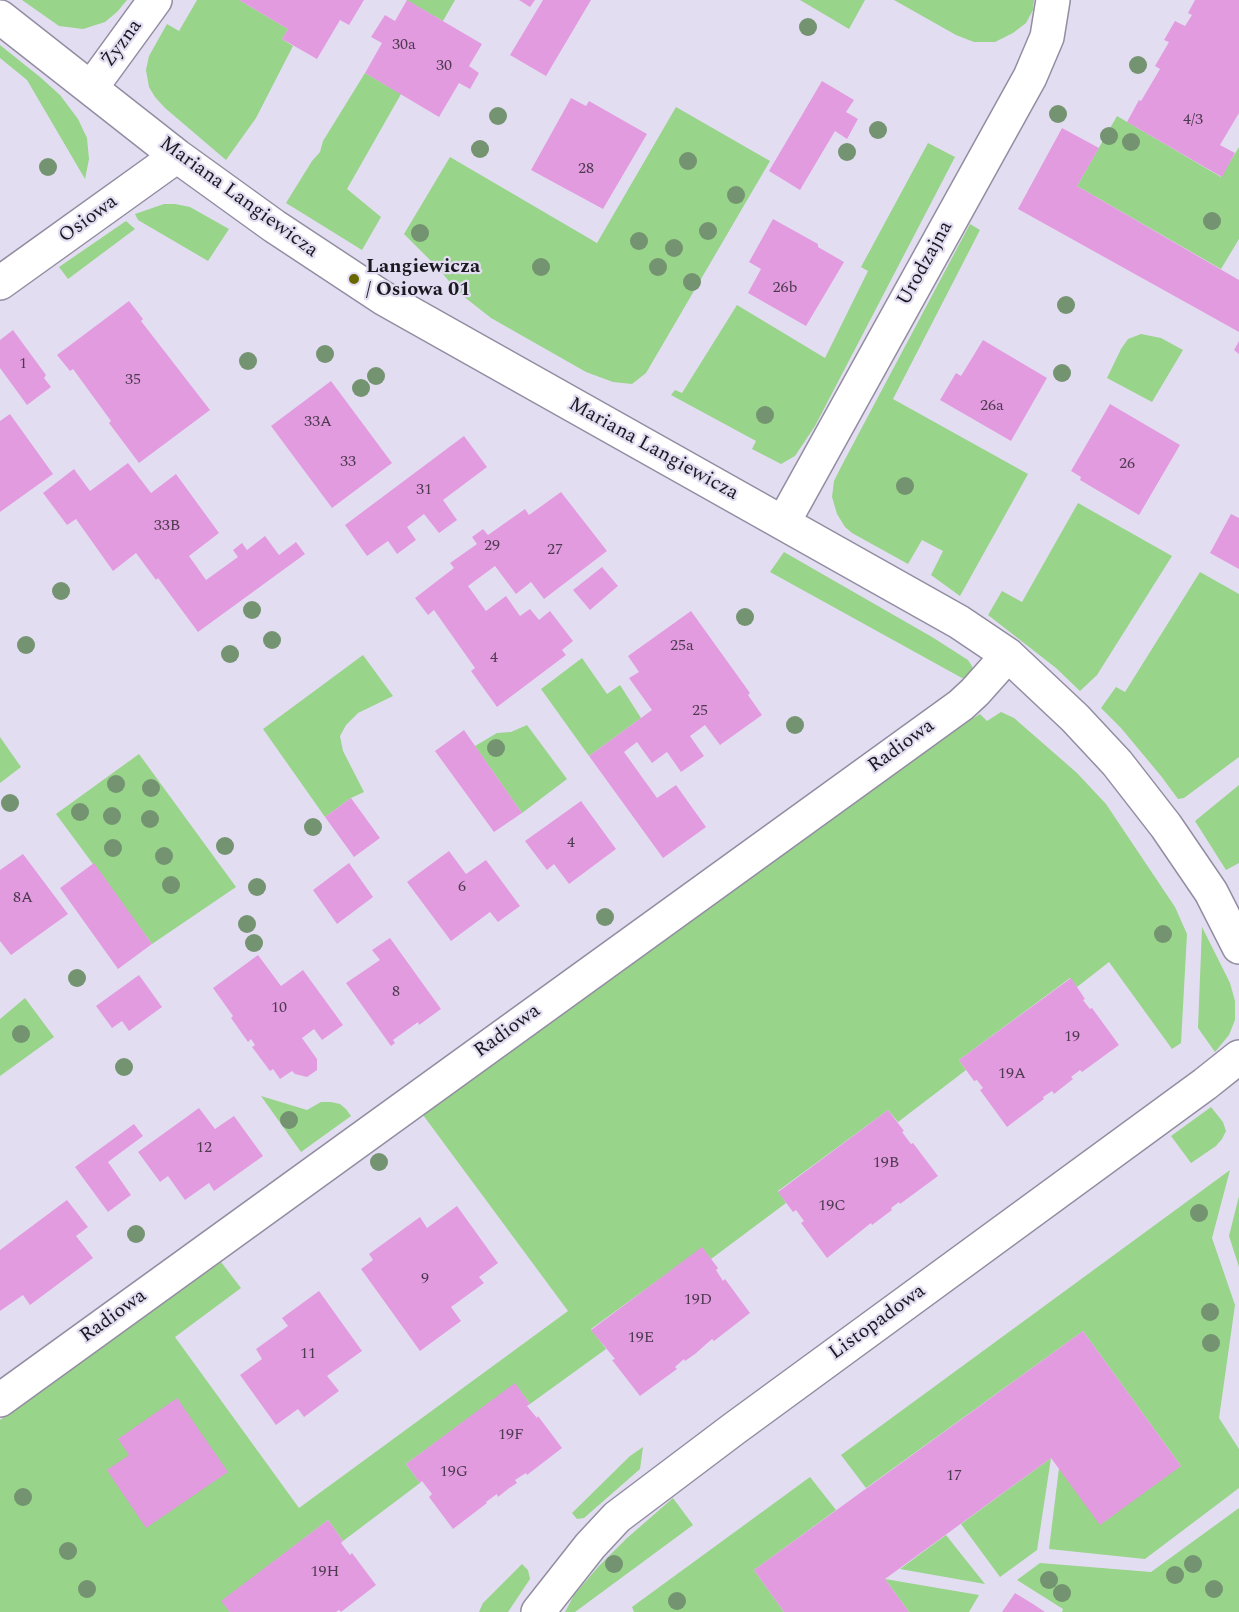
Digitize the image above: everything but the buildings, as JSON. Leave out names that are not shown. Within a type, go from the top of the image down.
[{"type":"street","name":"Żyzna","points":[[91,88],[155,0]]},
{"type":"street","name":"Urodzajna","points":[[783,523],[1030,77],[1047,37],[1053,0]]},
{"type":"street","name":"Mariana Langiewicza","points":[[0,17],[177,156],[273,226],[383,298],[960,622],[1008,655],[1075,718],[1117,763],[1166,825],[1211,892],[1235,933]]},
{"type":"street","name":"Osiowa","points":[[0,283],[177,156]]},
{"type":"street","name":"Radiowa","points":[[0,1400],[960,705],[975,692],[1008,655]]},
{"type":"street","name":"Listopadowa","points":[[538,1612],[590,1546],[617,1517],[1239,1057]]},
{"type":"green space","points":[[22,0],[127,0],[105,22],[83,29],[59,26]]},
{"type":"green space","points":[[197,0],[239,0],[288,29],[282,39],[293,46],[256,118],[226,160],[165,108],[149,87],[146,70],[149,56],[167,24],[179,31]]},
{"type":"green space","points":[[406,0],[455,0],[443,21]]},
{"type":"green space","points":[[800,0],[865,0],[849,29]]},
{"type":"green space","points":[[894,0],[1034,0],[1033,10],[1026,23],[1013,33],[995,42],[974,42],[956,35]]},
{"type":"green space","points":[[0,45],[60,95],[78,119],[87,138],[89,159],[85,179],[27,80],[0,58]]},
{"type":"green space","points":[[365,73],[401,94],[347,189],[381,217],[362,250],[286,203],[320,152],[323,141]]},
{"type":"green space","points":[[676,107],[770,161],[646,373],[632,384],[613,382],[586,372],[491,318],[458,292],[404,234],[450,157],[597,243]]},
{"type":"green space","points":[[1117,116],[1221,177],[1239,147],[1239,239],[1221,269],[1077,186]]},
{"type":"green space","points":[[928,143],[955,157],[815,426],[795,456],[781,464],[752,449],[756,441],[671,395],[675,390],[682,393],[737,305],[825,358],[868,271],[861,267]]},
{"type":"green space","points":[[164,204],[190,207],[229,229],[208,261],[138,220],[135,214]]},
{"type":"green space","points":[[126,221],[135,229],[68,279],[59,267]]},
{"type":"green space","points":[[970,224],[980,230],[893,399],[1028,474],[960,596],[931,575],[943,551],[922,540],[908,564],[845,527],[837,514],[832,497],[834,481],[842,465]]},
{"type":"green space","points":[[1141,334],[1161,338],[1183,350],[1152,402],[1107,378],[1128,339]]},
{"type":"green space","points":[[1078,503],[1172,556],[1097,675],[1080,691],[1056,668],[988,615],[1002,591],[1022,602]]},
{"type":"green space","points":[[784,552],[968,660],[975,674],[971,683],[770,572]]},
{"type":"green space","points":[[1200,572],[1239,594],[1239,757],[1184,798],[1178,799],[1121,728],[1101,708],[1116,687],[1125,692]]},
{"type":"green space","points":[[363,655],[393,696],[358,713],[346,725],[340,736],[343,751],[364,792],[351,798],[325,817],[263,729]]},
{"type":"green space","points":[[582,658],[607,694],[620,685],[641,718],[589,756],[541,689]]},
{"type":"green space","points":[[1001,712],[1014,718],[1077,773],[1106,804],[1175,907],[1187,934],[1181,1043],[1172,1049],[1109,962],[1077,987],[1070,978],[959,1060],[966,1070],[898,1122],[888,1110],[778,1191],[786,1203],[711,1259],[702,1248],[591,1329],[606,1349],[530,1404],[515,1384],[406,1464],[420,1483],[343,1541],[328,1520],[222,1601],[230,1612],[0,1612],[0,1420],[221,1262],[241,1288],[175,1337],[299,1508],[568,1311],[423,1115],[955,730],[980,714],[987,721]]},
{"type":"green space","points":[[527,725],[567,779],[522,813],[475,746],[497,733],[511,732]]},
{"type":"green space","points":[[0,737],[21,767],[0,783]]},
{"type":"green space","points":[[139,754],[236,887],[152,944],[56,814]]},
{"type":"green space","points":[[1239,785],[1239,863],[1226,870],[1195,821]]},
{"type":"green space","points":[[1202,927],[1230,983],[1235,1001],[1235,1020],[1229,1035],[1215,1052],[1198,1028]]},
{"type":"green space","points":[[25,998],[54,1037],[0,1076],[0,1019]]},
{"type":"green space","points":[[261,1096],[307,1110],[321,1102],[340,1104],[351,1116],[301,1152]]},
{"type":"green space","points":[[1211,1107],[1223,1122],[1226,1131],[1216,1146],[1191,1163],[1171,1136]]},
{"type":"green space","points":[[1230,1170],[1212,1238],[1235,1305],[1219,1418],[1239,1449],[1239,1488],[1145,1559],[1049,1549],[1059,1468],[1181,1466],[1083,1331],[866,1488],[841,1455]]},
{"type":"green space","points":[[1239,1196],[1239,1267],[1229,1236]]},
{"type":"green space","points":[[643,1447],[640,1469],[584,1518],[577,1519],[572,1513],[630,1456]]},
{"type":"green space","points":[[1051,1458],[1037,1550],[1000,1577],[961,1524]]},
{"type":"green space","points":[[810,1477],[836,1510],[754,1570],[784,1612],[634,1612],[632,1607]]},
{"type":"green space","points":[[673,1498],[693,1525],[575,1612],[565,1612],[574,1595],[598,1567]]},
{"type":"green space","points":[[1239,1508],[1239,1612],[1062,1612],[1063,1609],[1017,1580],[1040,1563],[1151,1572]]},
{"type":"green space","points":[[946,1535],[965,1559],[985,1584],[900,1569]]},
{"type":"green space","points":[[522,1564],[528,1570],[530,1579],[508,1612],[479,1612],[483,1603]]},
{"type":"green space","points":[[885,1579],[979,1595],[969,1612],[909,1612]]},
{"type":"place","name":"Langiewicza / Osiowa 01","points":[[354,279]]}]
